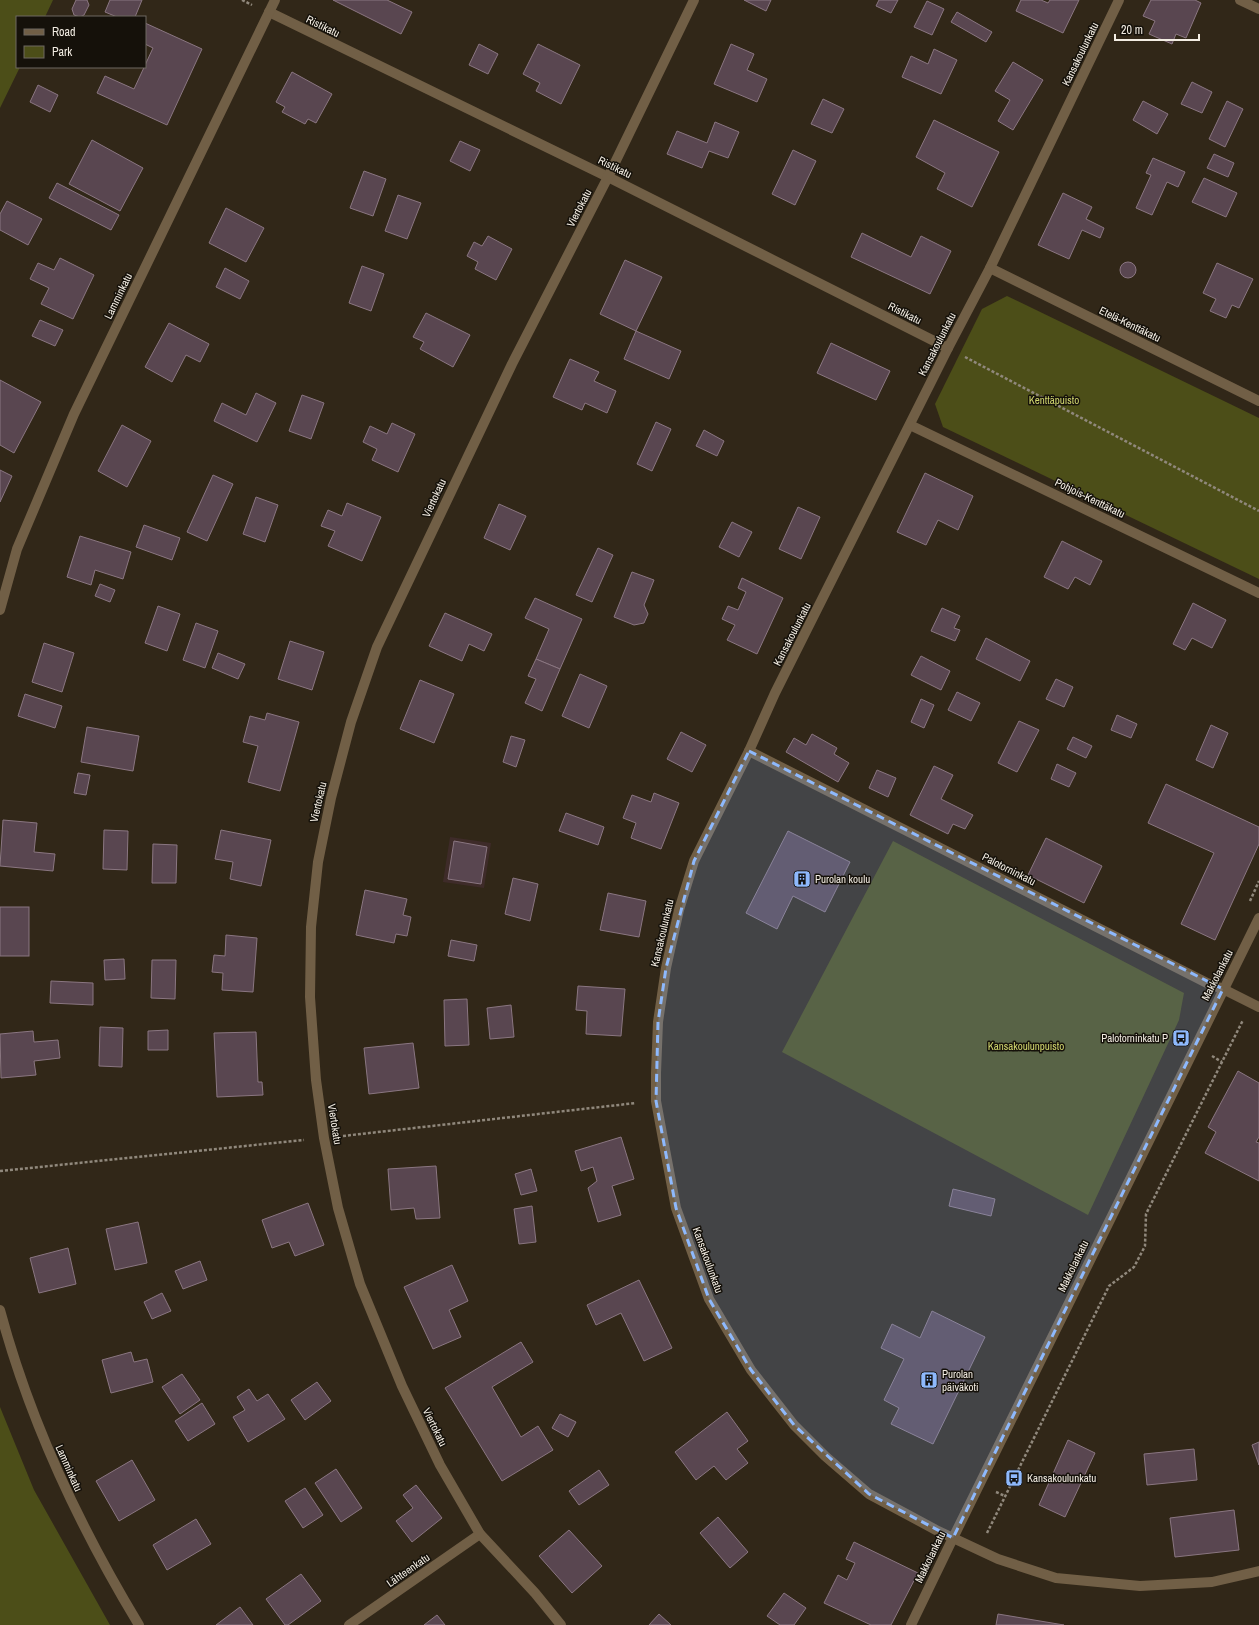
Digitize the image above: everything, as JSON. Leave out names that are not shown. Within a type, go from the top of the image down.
[{"type":"street","name":"Lamminkatu","points":[[0,610],[17,549],[74,414],[275,0]]},
{"type":"street","name":"Viertokatu","points":[[561,1625],[535,1593],[480,1534],[440,1465],[402,1386],[360,1284],[338,1208],[324,1138],[316,1080],[310,997],[311,927],[318,862],[331,798],[351,722],[377,647],[512,364],[608,177],[694,0]]},
{"type":"street","name":"Kansakoulunkatu","points":[[1119,0],[990,268],[948,348],[775,693],[749,751],[694,861],[679,910],[666,968],[658,1022],[656,1101],[676,1208],[709,1299],[751,1370],[794,1425],[825,1456],[869,1494],[936,1530],[998,1559],[1056,1578],[1140,1586],[1212,1582],[1259,1571]]},
{"type":"street","points":[[1240,0],[1259,9]]},
{"type":"street","name":"Ristikatu","points":[[269,12],[608,177],[948,348]]},
{"type":"street","name":"Etelä-Kenttäkatu","points":[[990,268],[1259,402]]},
{"type":"street","name":"Pohjois-Kenttäkatu","points":[[910,425],[1259,593]]},
{"type":"street","name":"Palotorninkatu","points":[[749,751],[1207,983],[1223,989],[1255,1005]]},
{"type":"street","name":"Makkolankatu","points":[[911,1625],[1259,918]]},
{"type":"street","name":"Lamminkatu","points":[[0,1310],[26,1395],[51,1459],[77,1516],[113,1583],[139,1625]]},
{"type":"street","name":"Lähteenkatu","points":[[349,1625],[480,1534]]},
{"type":"path","points":[[948,348],[1259,511]]},
{"type":"path","points":[[979,1550],[1109,1286],[1134,1267],[1145,1246],[1146,1214],[1255,1005]]},
{"type":"highlighted area","points":[[749,751],[1223,989],[953,1538],[869,1494],[794,1425],[751,1370],[709,1299],[676,1208],[656,1101],[658,1022],[666,968],[694,861]]},
{"type":"shaded area","points":[[450,837],[491,843],[484,888],[443,882]]},
{"type":"green space","points":[[0,0],[53,0],[45,16],[16,16],[16,68],[20,68],[0,108]]},
{"type":"green space","name":"Kenttäpuisto","points":[[1007,296],[1259,418],[1259,579],[943,427],[935,404],[982,309]]},
{"type":"green space","name":"Kansakoulunpuisto","points":[[893,841],[1184,993],[1179,1020],[1088,1215],[782,1052]]},
{"type":"green space","points":[[0,1407],[34,1490],[110,1625],[0,1625]]},
{"type":"building","points":[[76,0],[87,0],[89,5],[84,15],[74,15],[72,9]]},
{"type":"building","points":[[110,0],[142,0],[135,16],[115,16],[105,12]]},
{"type":"building","points":[[333,0],[387,0],[412,12],[401,34]]},
{"type":"building","points":[[744,0],[771,0],[766,11]]},
{"type":"building","points":[[879,0],[898,0],[891,13],[876,6]]},
{"type":"building","points":[[1021,0],[1041,0],[1048,3],[1050,0],[1079,0],[1063,33],[1016,11]]},
{"type":"building","points":[[1151,0],[1195,0],[1201,3],[1186,38],[1176,34],[1172,44],[1149,34],[1155,21],[1143,16]]},
{"type":"building","points":[[927,1],[944,9],[932,35],[914,27]]},
{"type":"building","points":[[957,12],[992,32],[986,42],[951,22]]},
{"type":"building","points":[[146,23],[202,49],[167,125],[97,93],[105,76],[134,89],[144,68],[146,68],[146,63],[153,48],[146,44]]},
{"type":"building","points":[[479,44],[498,54],[488,74],[469,65]]},
{"type":"building","points":[[538,44],[580,65],[561,104],[536,91],[540,83],[523,74]]},
{"type":"building","points":[[731,44],[754,54],[747,70],[767,79],[757,102],[714,84]]},
{"type":"building","points":[[934,49],[957,60],[941,94],[902,77],[911,56],[928,64]]},
{"type":"building","points":[[1013,62],[1043,80],[1013,130],[998,121],[1010,100],[995,91]]},
{"type":"building","points":[[292,72],[332,94],[316,123],[308,119],[305,124],[282,112],[285,107],[276,102]]},
{"type":"building","points":[[1192,82],[1212,92],[1202,113],[1181,104]]},
{"type":"building","points":[[38,85],[58,95],[50,112],[30,102]]},
{"type":"building","points":[[823,99],[844,109],[832,133],[811,124]]},
{"type":"building","points":[[1143,101],[1168,114],[1157,134],[1133,120]]},
{"type":"building","points":[[1227,101],[1243,109],[1225,147],[1209,139]]},
{"type":"building","points":[[934,120],[999,152],[972,207],[937,189],[945,173],[916,157]]},
{"type":"building","points":[[715,122],[739,132],[728,158],[709,151],[702,168],[667,154],[677,131],[707,143]]},
{"type":"building","points":[[92,140],[143,168],[120,211],[69,184]]},
{"type":"building","points":[[460,141],[480,150],[470,171],[450,161]]},
{"type":"building","points":[[793,150],[816,161],[795,205],[772,194]]},
{"type":"building","points":[[1214,154],[1234,163],[1228,177],[1207,168]]},
{"type":"building","points":[[1153,158],[1185,172],[1178,187],[1167,182],[1152,215],[1136,208],[1151,175],[1146,173]]},
{"type":"building","points":[[364,171],[386,179],[373,216],[350,208]]},
{"type":"building","points":[[1204,178],[1237,193],[1226,217],[1192,202]]},
{"type":"building","points":[[57,183],[119,215],[111,230],[49,198]]},
{"type":"building","points":[[1063,193],[1092,207],[1086,219],[1104,228],[1100,238],[1082,230],[1069,259],[1038,245]]},
{"type":"building","points":[[398,195],[421,203],[407,239],[385,231]]},
{"type":"building","points":[[7,201],[42,219],[28,245],[0,230],[0,214]]},
{"type":"building","points":[[226,208],[264,228],[246,262],[209,243]]},
{"type":"building","points":[[862,233],[911,257],[921,236],[951,251],[930,294],[851,257]]},
{"type":"building","points":[[488,236],[512,249],[496,280],[475,269],[478,262],[467,256],[474,242],[482,246]]},
{"type":"building","points":[[60,258],[94,275],[73,319],[41,304],[49,288],[30,279],[38,263],[54,270]]},
{"type":"building","points":[[625,260],[662,277],[636,331],[600,314]]},
{"type":"building","points":[[1128,262],[1135,267],[1136,270],[1131,277],[1128,278],[1121,273],[1120,270],[1125,263]]},
{"type":"building","points":[[1217,263],[1253,279],[1239,308],[1232,305],[1226,318],[1210,311],[1216,299],[1203,293]]},
{"type":"building","points":[[362,266],[384,274],[371,311],[349,303]]},
{"type":"building","points":[[225,268],[249,281],[240,299],[216,287]]},
{"type":"building","points":[[426,313],[470,335],[453,367],[420,349],[424,342],[413,337]]},
{"type":"building","points":[[40,320],[63,330],[55,346],[32,336]]},
{"type":"building","points":[[169,323],[209,344],[200,362],[186,355],[172,382],[145,367]]},
{"type":"building","points":[[636,331],[681,351],[669,379],[624,359]]},
{"type":"building","points":[[831,343],[890,371],[876,400],[817,373]]},
{"type":"building","points":[[570,359],[599,372],[594,381],[616,391],[607,413],[585,403],[582,410],[553,397]]},
{"type":"building","points":[[0,380],[41,402],[14,453],[0,445]]},
{"type":"building","points":[[256,393],[276,403],[257,442],[214,421],[222,403],[246,415]]},
{"type":"building","points":[[302,395],[324,403],[311,439],[289,431]]},
{"type":"building","points":[[656,422],[671,429],[652,471],[637,464]]},
{"type":"building","points":[[392,423],[415,434],[398,472],[372,460],[377,449],[363,442],[370,426],[387,434]]},
{"type":"building","points":[[122,425],[151,441],[127,487],[98,471]]},
{"type":"building","points":[[704,430],[724,441],[717,456],[696,446]]},
{"type":"building","points":[[0,470],[12,476],[0,502]]},
{"type":"building","points":[[925,473],[973,496],[958,530],[938,520],[926,545],[897,532]]},
{"type":"building","points":[[213,475],[233,484],[207,541],[187,532]]},
{"type":"building","points":[[256,497],[278,505],[265,542],[243,534]]},
{"type":"building","points":[[347,503],[381,517],[362,561],[328,546],[335,531],[321,526],[328,510],[342,516]]},
{"type":"building","points":[[499,504],[526,516],[510,550],[484,538]]},
{"type":"building","points":[[798,507],[820,517],[801,559],[779,549]]},
{"type":"building","points":[[732,522],[752,532],[739,557],[719,547]]},
{"type":"building","points":[[144,525],[180,538],[172,560],[136,547]]},
{"type":"building","points":[[80,536],[131,552],[123,579],[95,570],[91,585],[67,577]]},
{"type":"building","points":[[1062,541],[1102,561],[1090,585],[1075,577],[1068,589],[1044,577]]},
{"type":"building","points":[[598,548],[613,555],[592,602],[576,595]]},
{"type":"building","points":[[632,572],[654,580],[644,605],[648,614],[644,623],[634,625],[614,617]]},
{"type":"building","points":[[742,578],[783,598],[757,654],[727,640],[735,625],[722,619],[728,606],[738,610],[746,592],[738,588]]},
{"type":"building","points":[[100,584],[115,590],[110,602],[95,596]]},
{"type":"building","points":[[535,598],[582,619],[560,669],[536,659],[549,629],[525,618]]},
{"type":"building","points":[[1193,603],[1226,620],[1212,648],[1192,638],[1185,650],[1173,644]]},
{"type":"building","points":[[158,606],[180,614],[167,651],[145,643]]},
{"type":"building","points":[[942,608],[960,616],[954,628],[960,630],[955,641],[931,631]]},
{"type":"building","points":[[445,613],[492,634],[484,651],[469,644],[462,661],[429,646]]},
{"type":"building","points":[[196,623],[218,631],[205,668],[183,660]]},
{"type":"building","points":[[986,638],[1030,661],[1020,681],[976,659]]},
{"type":"building","points":[[290,641],[324,652],[312,690],[278,679]]},
{"type":"building","points":[[44,643],[74,653],[62,692],[32,682]]},
{"type":"building","points":[[218,653],[245,664],[238,679],[212,668]]},
{"type":"building","points":[[921,656],[950,671],[941,690],[911,675]]},
{"type":"building","points":[[536,659],[560,669],[542,711],[525,703],[536,679],[528,676]]},
{"type":"building","points":[[580,674],[607,686],[589,728],[562,716]]},
{"type":"building","points":[[1056,679],[1073,687],[1064,707],[1046,699]]},
{"type":"building","points":[[420,680],[454,694],[434,743],[400,729]]},
{"type":"building","points":[[957,692],[980,703],[971,721],[948,710]]},
{"type":"building","points":[[25,694],[62,706],[55,728],[18,716]]},
{"type":"building","points":[[921,699],[934,705],[924,728],[911,722]]},
{"type":"building","points":[[267,713],[299,722],[280,791],[248,782],[258,746],[243,742],[250,716],[265,720]]},
{"type":"building","points":[[1117,715],[1137,724],[1131,738],[1111,730]]},
{"type":"building","points":[[1019,721],[1039,730],[1017,772],[998,763]]},
{"type":"building","points":[[1211,725],[1228,733],[1213,768],[1196,760]]},
{"type":"building","points":[[87,727],[139,736],[133,771],[81,762]]},
{"type":"building","points":[[681,732],[706,745],[692,772],[667,759]]},
{"type":"building","points":[[812,734],[837,748],[834,754],[849,763],[838,782],[786,752],[794,738],[806,745]]},
{"type":"building","points":[[511,736],[525,740],[516,767],[503,762]]},
{"type":"building","points":[[1073,737],[1092,746],[1086,758],[1067,749]]},
{"type":"building","points":[[1057,764],[1076,773],[1069,787],[1051,779]]},
{"type":"building","points":[[934,766],[953,775],[941,799],[973,815],[965,829],[953,824],[948,834],[910,815]]},
{"type":"building","points":[[877,770],[896,778],[888,797],[869,788]]},
{"type":"building","points":[[78,773],[90,775],[86,795],[74,793]]},
{"type":"building","points":[[1166,784],[1259,827],[1259,844],[1215,940],[1181,924],[1214,853],[1148,823]]},
{"type":"building","points":[[654,793],[679,803],[661,849],[631,838],[636,823],[623,818],[632,795],[651,802]]},
{"type":"building","points":[[566,813],[604,827],[598,845],[559,831]]},
{"type":"building","points":[[3,820],[37,823],[34,852],[55,854],[53,871],[0,866]]},
{"type":"building","points":[[104,830],[128,831],[127,870],[103,869]]},
{"type":"building","points":[[221,830],[271,840],[261,886],[230,879],[233,862],[215,859]]},
{"type":"building","name":"Purolan koulu","points":[[788,831],[850,862],[825,912],[793,896],[777,929],[746,913]]},
{"type":"building","points":[[1046,838],[1102,866],[1084,903],[1028,875]]},
{"type":"building","points":[[454,841],[487,847],[481,884],[448,879]]},
{"type":"building","points":[[153,844],[177,845],[176,883],[152,883]]},
{"type":"building","points":[[513,878],[538,884],[530,921],[505,914]]},
{"type":"building","points":[[365,890],[407,899],[403,915],[411,917],[407,936],[396,934],[394,943],[356,935]]},
{"type":"building","points":[[608,893],[646,901],[639,937],[600,930]]},
{"type":"building","points":[[0,907],[29,907],[29,956],[0,956]]},
{"type":"building","points":[[226,935],[257,938],[253,992],[222,990],[223,973],[212,972],[214,955],[225,956]]},
{"type":"building","points":[[451,940],[477,945],[474,961],[448,956]]},
{"type":"building","points":[[124,959],[125,979],[105,980],[104,960]]},
{"type":"building","points":[[152,960],[176,960],[175,999],[151,998]]},
{"type":"building","points":[[51,981],[93,983],[93,1005],[50,1003]]},
{"type":"building","points":[[578,986],[625,989],[621,1036],[586,1034],[587,1011],[576,1010]]},
{"type":"building","points":[[467,999],[469,1045],[445,1046],[444,1000]]},
{"type":"building","points":[[511,1005],[514,1037],[490,1039],[487,1008]]},
{"type":"building","points":[[100,1027],[123,1028],[122,1067],[99,1066]]},
{"type":"building","points":[[168,1030],[168,1050],[148,1050],[148,1031]]},
{"type":"building","points":[[33,1031],[34,1042],[58,1040],[60,1058],[34,1061],[36,1075],[1,1078],[0,1034]]},
{"type":"building","points":[[256,1032],[258,1082],[262,1082],[263,1095],[217,1097],[214,1033]]},
{"type":"building","points":[[413,1043],[419,1088],[369,1094],[364,1048]]},
{"type":"building","points":[[1238,1071],[1259,1083],[1259,1137],[1256,1142],[1259,1143],[1259,1181],[1205,1153],[1216,1132],[1208,1127]]},
{"type":"building","points":[[621,1137],[634,1179],[612,1186],[621,1215],[598,1222],[588,1188],[597,1181],[593,1167],[581,1171],[575,1151]]},
{"type":"building","points":[[436,1166],[440,1218],[416,1219],[414,1208],[391,1210],[388,1169]]},
{"type":"building","points":[[531,1169],[537,1191],[521,1195],[515,1174]]},
{"type":"building","points":[[953,1189],[995,1199],[991,1216],[949,1206]]},
{"type":"building","points":[[308,1203],[324,1245],[295,1256],[289,1242],[272,1248],[262,1220]]},
{"type":"building","points":[[532,1206],[536,1242],[519,1244],[514,1209]]},
{"type":"building","points":[[138,1222],[147,1263],[115,1270],[106,1229]]},
{"type":"building","points":[[68,1248],[76,1284],[39,1293],[30,1258]]},
{"type":"building","points":[[200,1261],[207,1280],[183,1289],[175,1271]]},
{"type":"building","points":[[452,1265],[468,1301],[449,1310],[461,1337],[433,1349],[404,1287]]},
{"type":"building","points":[[639,1280],[672,1348],[644,1361],[621,1313],[596,1325],[587,1305]]},
{"type":"building","points":[[162,1293],[171,1311],[152,1319],[144,1302]]},
{"type":"building","name":"Purolan päiväkoti","points":[[932,1311],[985,1337],[933,1444],[891,1424],[899,1408],[884,1400],[904,1359],[881,1348],[892,1324],[920,1338]]},
{"type":"building","points":[[521,1342],[533,1362],[492,1387],[521,1437],[538,1426],[553,1450],[502,1481],[445,1388]]},
{"type":"building","points":[[131,1352],[134,1362],[147,1359],[153,1382],[111,1393],[102,1360]]},
{"type":"building","points":[[182,1374],[200,1400],[180,1414],[162,1387]]},
{"type":"building","points":[[317,1382],[331,1401],[305,1420],[291,1400]]},
{"type":"building","points":[[249,1389],[257,1401],[268,1394],[285,1419],[248,1442],[233,1417],[245,1410],[237,1397]]},
{"type":"building","points":[[202,1403],[215,1424],[188,1441],[175,1421]]},
{"type":"building","points":[[727,1412],[748,1441],[737,1449],[748,1463],[726,1480],[714,1466],[696,1480],[675,1452]]},
{"type":"building","points":[[560,1414],[576,1422],[568,1437],[552,1428]]},
{"type":"building","points":[[1068,1440],[1095,1453],[1065,1517],[1039,1505]]},
{"type":"building","points":[[1259,1442],[1259,1465],[1252,1445]]},
{"type":"building","points":[[1194,1449],[1197,1480],[1147,1485],[1144,1454]]},
{"type":"building","points":[[132,1460],[155,1500],[119,1521],[96,1481]]},
{"type":"building","points":[[336,1469],[362,1508],[341,1522],[315,1483]]},
{"type":"building","points":[[599,1470],[609,1485],[579,1505],[569,1491]]},
{"type":"building","points":[[416,1485],[442,1518],[412,1542],[396,1521],[413,1508],[403,1495]]},
{"type":"building","points":[[305,1488],[323,1515],[303,1528],[285,1501]]},
{"type":"building","points":[[1234,1510],[1239,1550],[1175,1557],[1170,1518]]},
{"type":"building","points":[[718,1517],[748,1552],[730,1568],[700,1533]]},
{"type":"building","points":[[196,1519],[211,1544],[167,1570],[153,1545]]},
{"type":"building","points":[[569,1530],[602,1566],[572,1593],[539,1556]]},
{"type":"building","points":[[854,1542],[918,1573],[891,1625],[871,1625],[824,1603],[838,1575],[847,1580],[855,1563],[846,1559]]},
{"type":"building","points":[[301,1574],[321,1601],[288,1625],[285,1625],[266,1599]]},
{"type":"building","points":[[784,1593],[806,1608],[794,1625],[780,1625],[767,1616]]},
{"type":"building","points":[[240,1607],[253,1625],[216,1625]]},
{"type":"building","points":[[659,1614],[671,1625],[649,1625]]},
{"type":"building","points":[[998,1614],[1064,1625],[996,1625]]},
{"type":"building","points":[[437,1615],[445,1625],[424,1625]]},
{"type":"place","name":"Purolan koulu","points":[[802,879]]},
{"type":"place","name":"Palotorninkatu P","points":[[1181,1038]]},
{"type":"place","name":"Purolan päiväkoti","points":[[929,1380]]},
{"type":"place","name":"Kansakoulunkatu","points":[[1014,1478]]}]
